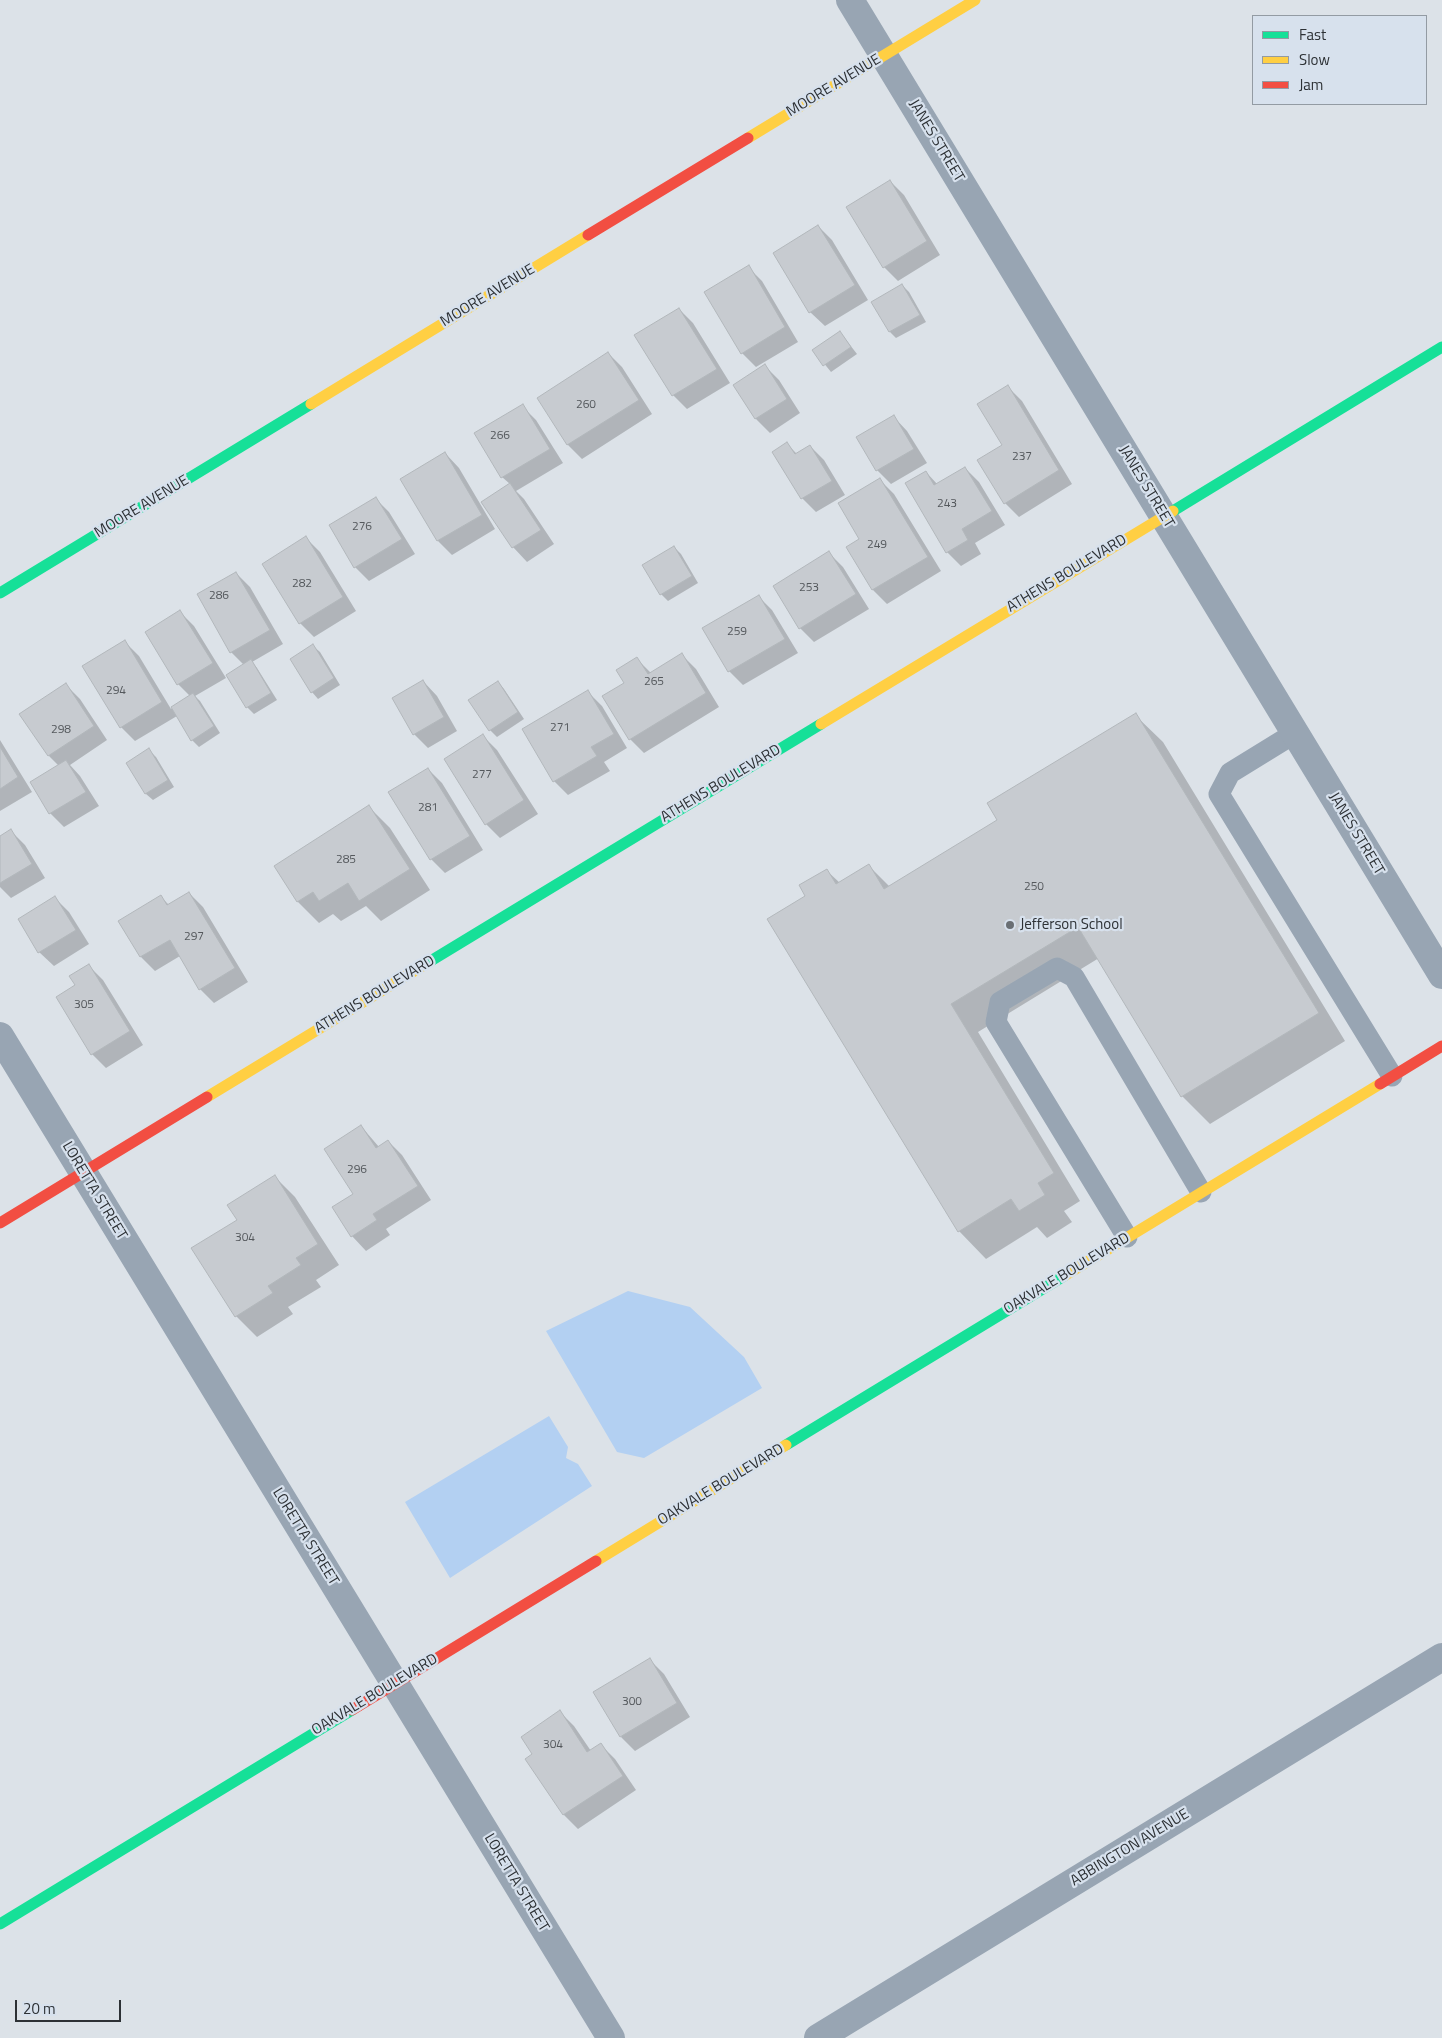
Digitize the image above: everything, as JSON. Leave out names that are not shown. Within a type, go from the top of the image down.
[{"type":"street","name":"JANES STREET","points":[[850,0],[1442,975]]},
{"type":"street","name":"MOORE AVENUE","points":[[0,593],[975,0]]},
{"type":"street","name":"ATHENS BOULEVARD","points":[[0,1223],[1442,347]]},
{"type":"street","name":"LORETTA STREET","points":[[0,1036],[611,2038]]},
{"type":"street","name":"OAKVALE BOULEVARD","points":[[0,1924],[1442,1046]]},
{"type":"street","name":"ABBINGTON AVENUE","points":[[818,2038],[1442,1657]]},
{"type":"lane","points":[[1295,732],[1230,773],[1219,794],[1392,1076]]},
{"type":"lane","points":[[1127,1237],[996,1022],[1000,1002],[1056,968],[1074,977],[1201,1192]]},
{"type":"shaded area","points":[[628,1291],[690,1307],[744,1357],[762,1388],[644,1458],[617,1452],[546,1331]]},
{"type":"shaded area","points":[[549,1416],[568,1447],[566,1458],[578,1464],[592,1486],[450,1578],[405,1502]]},
{"type":"building","points":[[890,180],[927,241],[883,268],[846,207]]},
{"type":"building","points":[[818,225],[855,285],[809,313],[773,253]]},
{"type":"building","points":[[749,265],[785,327],[741,354],[704,292]]},
{"type":"building","points":[[902,284],[920,315],[889,332],[871,302]]},
{"type":"building","points":[[679,308],[717,369],[672,396],[634,335]]},
{"type":"building","points":[[840,331],[851,347],[823,366],[812,350]]},
{"type":"building","points":[[608,352],[639,400],[567,445],[537,398]]},
{"type":"building","points":[[765,364],[787,399],[755,419],[733,385]]},
{"type":"building","points":[[1008,385],[1059,470],[1004,504],[977,460],[1002,445],[977,404]]},
{"type":"building","points":[[523,404],[550,449],[501,478],[474,433]]},
{"type":"building","points":[[894,415],[914,449],[876,471],[856,437]]},
{"type":"building","points":[[787,442],[795,454],[810,445],[832,481],[801,499],[772,452]]},
{"type":"building","points":[[445,452],[482,515],[437,541],[400,479]]},
{"type":"building","points":[[965,467],[992,511],[962,529],[968,540],[946,553],[905,483],[926,471],[934,485]]},
{"type":"building","points":[[880,478],[928,557],[872,590],[846,547],[859,539],[838,503]]},
{"type":"building","points":[[510,483],[541,530],[512,548],[481,502]]},
{"type":"building","points":[[376,497],[402,539],[354,568],[329,525]]},
{"type":"building","points":[[306,536],[343,597],[299,624],[262,564]]},
{"type":"building","points":[[674,546],[692,576],[660,595],[642,565]]},
{"type":"building","points":[[829,551],[856,594],[799,629],[773,586]]},
{"type":"building","points":[[236,572],[270,630],[230,653],[197,594]]},
{"type":"building","points":[[759,595],[785,639],[728,672],[702,628]]},
{"type":"building","points":[[180,610],[213,663],[177,685],[145,632]]},
{"type":"building","points":[[125,640],[162,702],[120,728],[82,666]]},
{"type":"building","points":[[313,644],[334,678],[311,693],[290,659]]},
{"type":"building","points":[[682,653],[706,693],[629,740],[602,696],[624,683],[616,670],[637,657],[648,674]]},
{"type":"building","points":[[251,659],[271,693],[246,708],[226,675]]},
{"type":"building","points":[[423,680],[444,717],[413,735],[392,698]]},
{"type":"building","points":[[498,681],[518,712],[489,731],[468,700]]},
{"type":"building","points":[[66,683],[94,726],[48,756],[19,714]]},
{"type":"building","points":[[588,690],[614,734],[591,747],[597,756],[553,782],[522,729]]},
{"type":"building","points":[[193,693],[214,726],[191,741],[171,707]]},
{"type":"building","points":[[1136,713],[1319,1013],[1181,1097],[1078,927],[951,1004],[1054,1173],[1038,1183],[1045,1195],[1019,1211],[1011,1199],[958,1232],[767,919],[805,896],[799,885],[827,869],[836,884],[869,864],[884,889],[997,820],[987,803]]},
{"type":"building","points":[[483,734],[524,800],[485,825],[444,759]]},
{"type":"building","points":[[0,747],[18,777],[0,789]]},
{"type":"building","points":[[149,748],[168,780],[145,794],[126,763]]},
{"type":"building","points":[[66,760],[86,792],[49,814],[30,782]]},
{"type":"building","points":[[428,768],[470,836],[430,860],[388,792]]},
{"type":"building","points":[[369,805],[410,869],[359,901],[348,883],[319,901],[313,892],[297,902],[274,866]]},
{"type":"building","points":[[11,829],[32,864],[0,883],[0,836]]},
{"type":"building","points":[[189,892],[235,968],[199,990],[170,940],[140,957],[118,921],[161,895],[167,905]]},
{"type":"building","points":[[55,896],[76,930],[38,953],[18,919]]},
{"type":"building","points":[[89,964],[130,1031],[91,1055],[56,997],[75,985],[69,976]]},
{"type":"building","points":[[361,1125],[376,1148],[388,1140],[418,1186],[373,1214],[377,1220],[351,1237],[332,1207],[353,1194],[324,1149]]},
{"type":"building","points":[[275,1175],[318,1244],[296,1258],[301,1265],[268,1286],[273,1293],[235,1317],[191,1248],[237,1220],[227,1205]]},
{"type":"building","points":[[650,1658],[677,1703],[620,1737],[593,1692]]},
{"type":"building","points":[[560,1710],[587,1752],[601,1743],[623,1776],[563,1815],[525,1759],[532,1754],[521,1737]]},
{"type":"traffic: fast","points":[[1173,511],[1442,347]]},
{"type":"traffic: fast","points":[[0,593],[311,404]]},
{"type":"traffic: fast","points":[[424,965],[821,724]]},
{"type":"traffic: fast","points":[[786,1445],[1064,1276]]},
{"type":"traffic: fast","points":[[0,1924],[352,1710]]},
{"type":"traffic: slow","points":[[748,138],[975,0]]},
{"type":"traffic: slow","points":[[311,404],[588,235]]},
{"type":"traffic: slow","points":[[821,724],[1173,511]]},
{"type":"traffic: slow","points":[[207,1097],[424,965]]},
{"type":"traffic: slow","points":[[1064,1276],[1380,1084]]},
{"type":"traffic: slow","points":[[596,1561],[786,1445]]},
{"type":"traffic: jam","points":[[588,235],[748,138]]},
{"type":"traffic: jam","points":[[1380,1084],[1442,1046]]},
{"type":"traffic: jam","points":[[0,1223],[207,1097]]},
{"type":"traffic: jam","points":[[352,1710],[596,1561]]},
{"type":"place","name":"Jefferson School","points":[[1010,925]]}]
